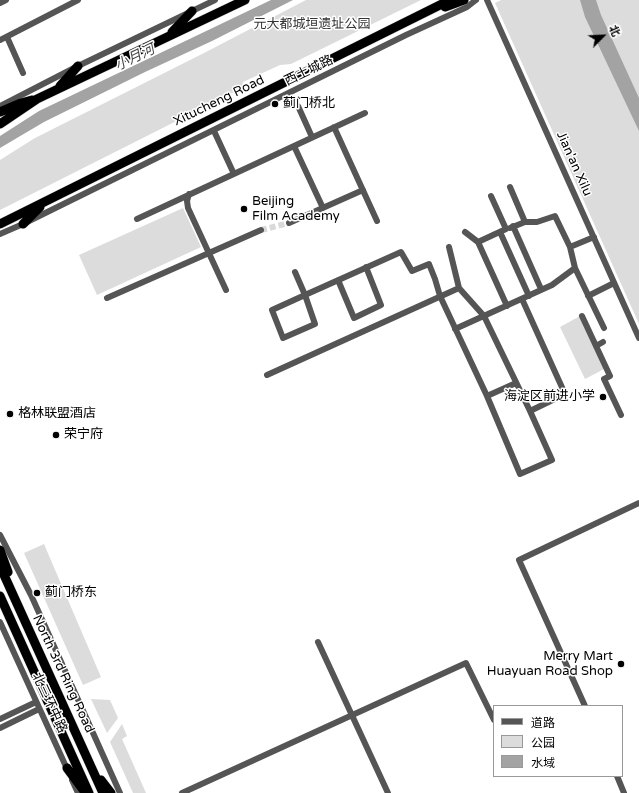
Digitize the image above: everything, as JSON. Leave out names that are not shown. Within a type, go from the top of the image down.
[{"type":"highway","points":[[0,124],[37,99],[245,0]]},
{"type":"highway","name":"Xitucheng Road","points":[[0,224],[450,0]]},
{"type":"highway","points":[[417,17],[464,0]]},
{"type":"highway","points":[[169,36],[192,11]]},
{"type":"highway","points":[[55,91],[78,66]]},
{"type":"highway","points":[[0,112],[21,102],[37,99]]},
{"type":"highway","points":[[23,224],[44,202]]},
{"type":"highway","points":[[0,550],[33,639]]},
{"type":"highway","name":"North 3rd Ring Road","points":[[0,566],[103,793]]},
{"type":"highway","name":"North 3rd Ring Road","points":[[1,599],[89,793]]},
{"type":"highway","points":[[66,768],[86,793]]},
{"type":"highway","points":[[92,768],[111,793]]},
{"type":"street","points":[[0,3],[6,0]]},
{"type":"street","points":[[0,40],[78,0]]},
{"type":"street","points":[[0,106],[78,66],[215,0]]},
{"type":"street","name":"西土城路","points":[[0,234],[214,131],[406,35],[467,7],[476,0]]},
{"type":"street","name":"Jian'an Xilu","points":[[487,0],[639,338]]},
{"type":"street","points":[[7,37],[23,72]]},
{"type":"street","points":[[298,106],[312,137]]},
{"type":"street","points":[[137,219],[365,113]]},
{"type":"street","points":[[334,127],[378,221]]},
{"type":"street","points":[[214,131],[234,174]]},
{"type":"street","points":[[294,146],[323,208]]},
{"type":"street","points":[[510,187],[525,222]]},
{"type":"street","points":[[289,223],[363,190]]},
{"type":"street","points":[[189,194],[187,202],[188,208],[226,290]]},
{"type":"street","points":[[491,196],[506,229]]},
{"type":"street","points":[[478,242],[525,222],[536,222],[555,216],[570,247],[575,268],[604,328]]},
{"type":"street","points":[[514,226],[541,289]]},
{"type":"street","points":[[108,298],[261,230]]},
{"type":"street","points":[[465,232],[478,242],[506,306]]},
{"type":"street","points":[[500,232],[565,394],[530,411]]},
{"type":"street","points":[[570,247],[594,237]]},
{"type":"street","points":[[295,272],[305,295],[315,324],[283,338],[272,310],[305,295],[338,280],[366,267],[401,252],[412,271],[429,264],[440,296],[487,396],[520,474],[552,460],[484,316],[459,288],[449,247]]},
{"type":"street","points":[[338,280],[354,318],[381,305],[366,267]]},
{"type":"street","points":[[455,329],[552,285],[575,268]]},
{"type":"street","points":[[588,296],[614,283]]},
{"type":"street","points":[[267,375],[459,288]]},
{"type":"street","points":[[582,316],[610,376],[604,379],[621,415]]},
{"type":"street","points":[[596,346],[603,342]]},
{"type":"street","points":[[487,396],[516,383]]},
{"type":"street","points":[[585,705],[519,560],[639,503]]},
{"type":"street","points":[[0,535],[31,595],[120,793]]},
{"type":"street","name":"北三环中路","points":[[0,622],[78,793]]},
{"type":"street","points":[[318,642],[388,793]]},
{"type":"street","points":[[182,793],[466,663],[493,718]]},
{"type":"street","points":[[0,719],[36,702]]},
{"type":"street","points":[[0,728],[39,709]]},
{"type":"street","points":[[617,777],[624,793]]},
{"type":"green space","name":"元大都城垣遗址公园","points":[[306,0],[421,0],[291,64],[280,65],[243,82],[242,88],[0,210],[0,160],[35,138]]},
{"type":"green space","points":[[501,0],[639,0],[639,324],[495,3]]},
{"type":"green space","points":[[183,208],[201,247],[97,295],[79,255]]},
{"type":"green space","points":[[580,316],[606,368],[585,379],[560,327]]},
{"type":"green space","points":[[44,544],[101,677],[83,685],[24,553]]},
{"type":"green space","points":[[91,699],[110,700],[118,718],[107,733]]},
{"type":"green space","points":[[122,724],[127,736],[122,739],[146,793],[133,793],[110,742]]},
{"type":"water","points":[[271,0],[293,0],[44,122],[0,148],[0,136],[39,111]]},
{"type":"water","points":[[580,0],[596,0],[601,15],[639,98],[639,131],[585,17]]},
{"type":"tunnel","points":[[261,230],[289,223]]},
{"type":"place","name":"蓟门桥北","points":[[275,104]]},
{"type":"place","name":"Beijing Film Academy","points":[[244,209]]},
{"type":"place","name":"海淀区前进小学","points":[[603,397]]},
{"type":"place","name":"格林联盟酒店","points":[[10,414]]},
{"type":"place","name":"荣宁府","points":[[56,435]]},
{"type":"place","name":"蓟门桥东","points":[[37,593]]},
{"type":"place","name":"Merry Mart Huayuan Road Shop","points":[[621,664]]},
{"type":"water label","name":"小月河","points":[[135,58]]}]
